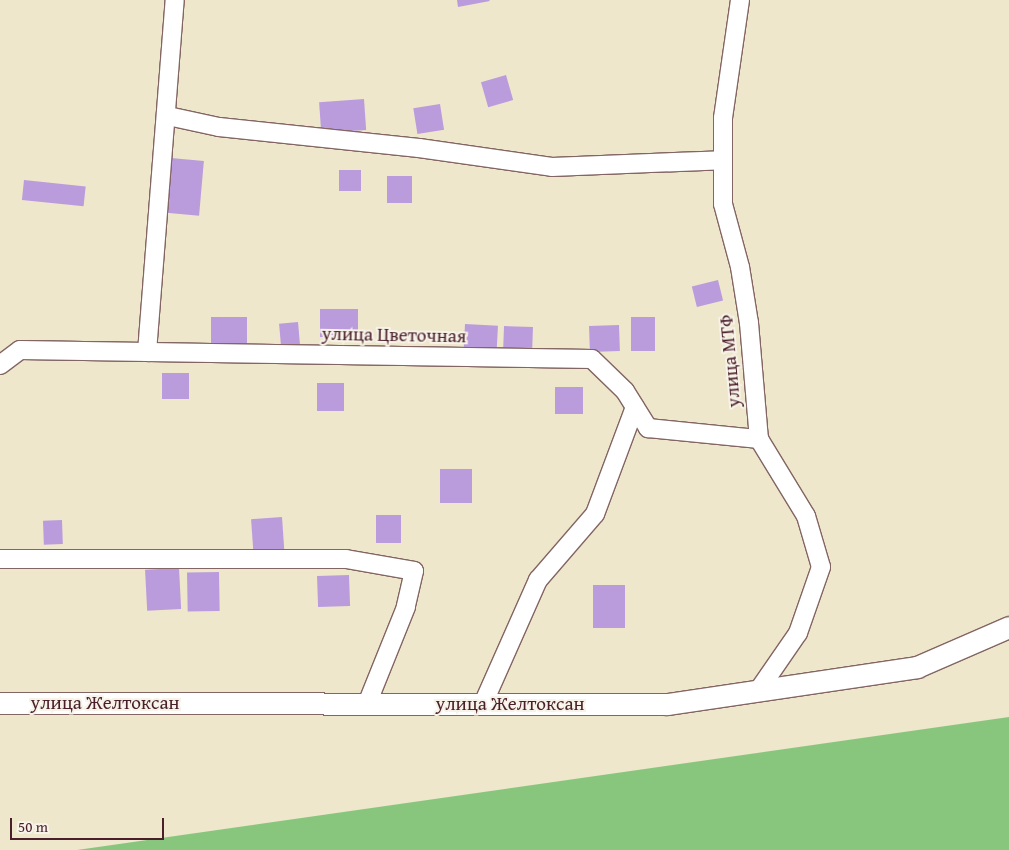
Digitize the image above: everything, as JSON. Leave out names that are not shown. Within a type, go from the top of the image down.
[{"type":"street","points":[[147,352],[168,116],[175,0]]},
{"type":"street","name":"улица МТФ","points":[[740,0],[722,118],[723,204],[740,267],[749,323],[759,438],[806,516],[820,567],[798,633],[758,690]]},
{"type":"street","points":[[168,116],[219,127],[419,148],[552,167],[723,160]]},
{"type":"street","name":"улица Цветочная","points":[[0,365],[20,350],[592,359],[625,391],[648,428],[759,438]]},
{"type":"street","points":[[483,704],[506,646],[538,580],[595,514],[635,407]]},
{"type":"street","points":[[0,559],[346,559],[414,571],[406,607],[367,704]]},
{"type":"street","name":"улица Желтоксан","points":[[0,703],[667,704],[917,668],[1009,627]]},
{"type":"green space","points":[[1009,717],[1009,850],[77,850]]},
{"type":"building","points":[[457,0],[489,0],[490,1],[458,7]]},
{"type":"building","points":[[506,75],[513,100],[488,107],[481,82]]},
{"type":"building","points":[[364,99],[366,130],[321,133],[319,102]]},
{"type":"building","points":[[440,104],[444,130],[417,134],[413,108]]},
{"type":"building","points":[[171,158],[204,161],[199,216],[166,213]]},
{"type":"building","points":[[339,170],[361,170],[361,191],[339,191]]},
{"type":"building","points":[[387,176],[412,176],[412,203],[387,203]]},
{"type":"building","points":[[24,180],[86,186],[84,206],[22,200]]},
{"type":"building","points":[[718,280],[723,300],[697,307],[692,287]]},
{"type":"building","points":[[320,309],[358,309],[358,337],[320,337]]},
{"type":"building","points":[[211,317],[247,317],[247,348],[211,348]]},
{"type":"building","points":[[631,317],[655,317],[655,351],[631,351]]},
{"type":"building","points":[[298,322],[300,345],[281,347],[279,324]]},
{"type":"building","points":[[465,324],[498,326],[497,352],[464,350]]},
{"type":"building","points":[[619,325],[620,351],[590,352],[589,326]]},
{"type":"building","points":[[504,326],[533,327],[532,353],[503,352]]},
{"type":"building","points":[[162,373],[189,373],[189,399],[162,399]]},
{"type":"building","points":[[317,383],[344,383],[344,411],[317,411]]},
{"type":"building","points":[[555,387],[583,387],[583,414],[555,414]]},
{"type":"building","points":[[440,469],[472,469],[472,503],[440,503]]},
{"type":"building","points":[[376,515],[401,515],[401,543],[376,543]]},
{"type":"building","points":[[282,517],[284,549],[253,551],[251,519]]},
{"type":"building","points":[[62,520],[63,544],[44,545],[43,521]]},
{"type":"building","points":[[179,568],[181,609],[147,611],[145,570]]},
{"type":"building","points":[[219,572],[220,611],[188,612],[187,573]]},
{"type":"building","points":[[349,575],[350,606],[318,607],[317,576]]},
{"type":"building","points":[[593,585],[625,585],[625,628],[593,628]]}]
